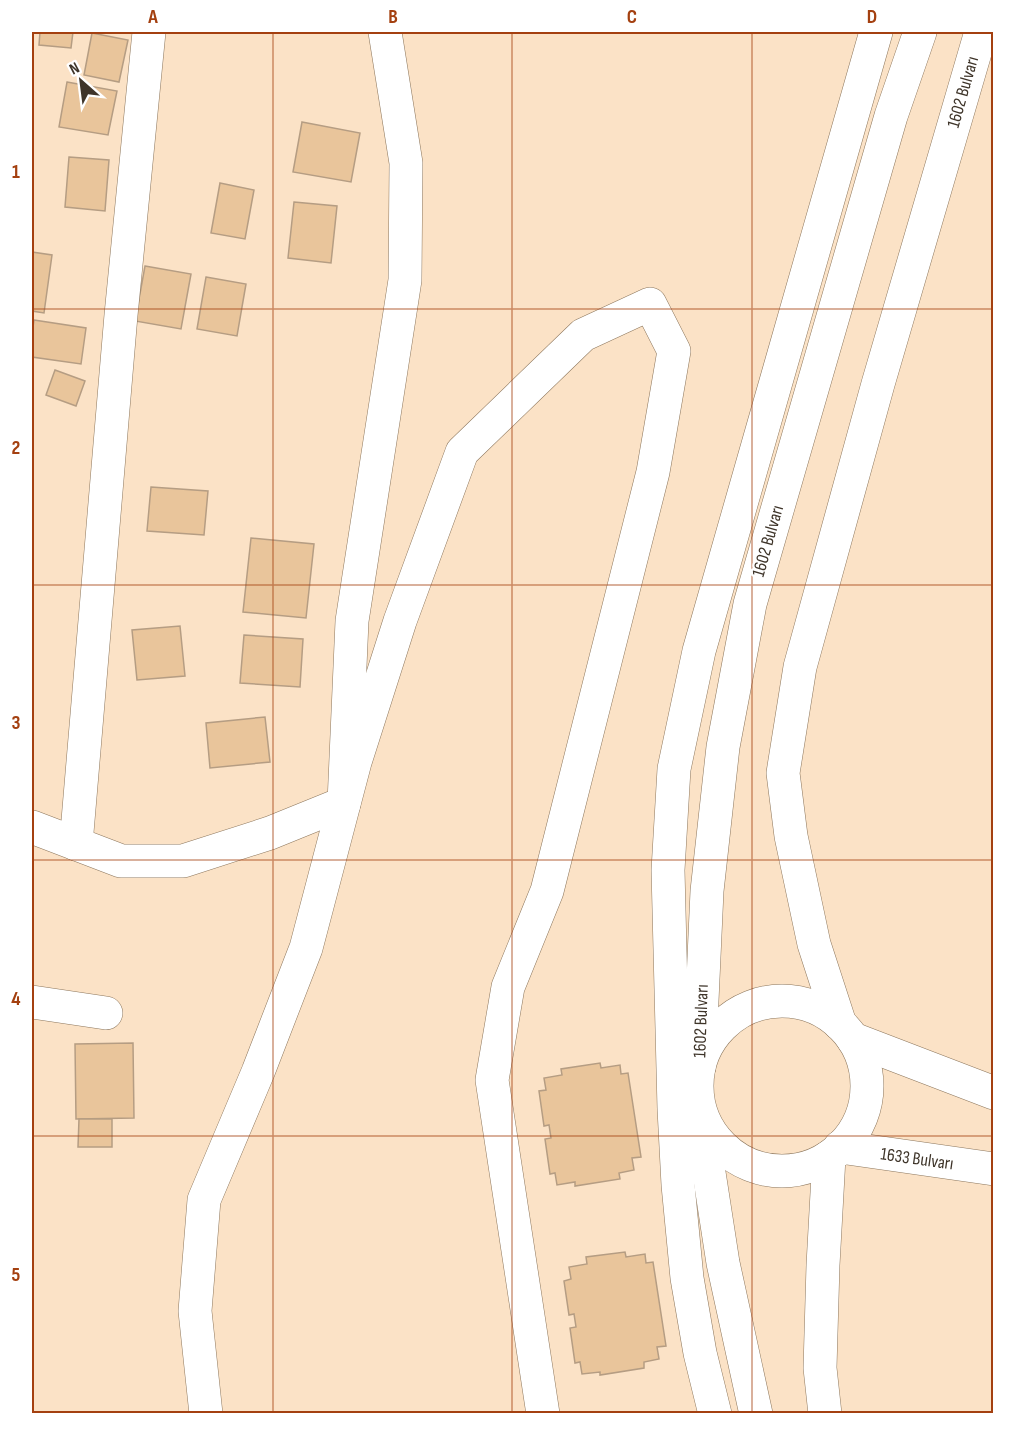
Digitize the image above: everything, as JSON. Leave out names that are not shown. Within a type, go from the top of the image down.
[{"type":"street","points":[[76,844],[121,315],[149,32]]},
{"type":"street","points":[[344,803],[352,621],[405,280],[406,163],[385,32]]},
{"type":"street","points":[[715,1413],[700,1353],[687,1278],[678,1185],[668,870],[674,769],[699,651],[876,32]]},
{"type":"street","name":"1602 Bulvarı","points":[[756,1413],[723,1263],[697,1086],[707,891],[723,747],[750,604],[891,116],[920,32]]},
{"type":"street","name":"1602 Bulvarı","points":[[699,1104],[706,1124],[717,1141],[732,1155],[750,1165],[770,1170],[790,1170],[810,1166],[834,1152],[853,1132],[862,1114],[866,1095],[866,1076],[862,1057],[847,1032],[814,944],[791,836],[783,773],[800,667],[878,384],[981,32]]},
{"type":"street","points":[[206,1413],[195,1311],[204,1200],[258,1072],[306,948],[355,762],[400,621],[462,452],[583,335],[650,304],[674,351],[653,472],[546,891],[508,987],[492,1080],[543,1413]]},
{"type":"street","points":[[32,826],[121,861],[183,861],[270,833],[344,803]]},
{"type":"street","name":"1602 Bulvarı","points":[[699,1067],[706,1049],[717,1032],[731,1018],[748,1008],[767,1002],[786,1001],[806,1004],[824,1012],[847,1032]]},
{"type":"street","points":[[32,1002],[106,1013]]},
{"type":"street","points":[[847,1032],[993,1093]]},
{"type":"street","points":[[825,1413],[820,1368],[823,1265],[834,1152]]},
{"type":"street","name":"1633 Bulvarı","points":[[834,1152],[993,1169]]},
{"type":"building","points":[[40,32],[73,32],[71,48],[39,45]]},
{"type":"building","points":[[92,33],[128,40],[119,82],[84,75]]},
{"type":"building","points":[[67,82],[117,91],[108,135],[59,127]]},
{"type":"building","points":[[302,122],[360,133],[351,182],[293,172]]},
{"type":"building","points":[[69,157],[109,160],[105,211],[65,207]]},
{"type":"building","points":[[220,183],[254,190],[245,239],[211,233]]},
{"type":"building","points":[[294,202],[337,206],[331,263],[288,258]]},
{"type":"building","points":[[32,252],[52,255],[44,313],[32,311]]},
{"type":"building","points":[[145,266],[191,274],[181,329],[135,321]]},
{"type":"building","points":[[206,277],[246,284],[237,336],[197,329]]},
{"type":"building","points":[[34,320],[86,328],[81,364],[32,357]]},
{"type":"building","points":[[55,370],[85,381],[76,406],[46,395]]},
{"type":"building","points":[[151,487],[208,491],[204,535],[147,531]]},
{"type":"building","points":[[251,538],[314,544],[306,618],[243,612]]},
{"type":"building","points":[[180,626],[185,676],[137,680],[132,630]]},
{"type":"building","points":[[244,635],[303,639],[300,687],[240,683]]},
{"type":"building","points":[[265,717],[270,762],[210,768],[206,723]]},
{"type":"building","points":[[133,1043],[134,1118],[76,1119],[75,1044]]},
{"type":"building","points":[[600,1063],[601,1068],[620,1065],[621,1074],[628,1073],[641,1157],[632,1158],[634,1170],[619,1173],[620,1179],[575,1186],[575,1182],[557,1185],[555,1173],[550,1174],[545,1139],[551,1138],[549,1125],[544,1126],[539,1091],[546,1090],[544,1078],[562,1075],[561,1069]]},
{"type":"building","points":[[79,1119],[112,1119],[112,1147],[78,1147]]},
{"type":"building","points":[[625,1252],[626,1257],[645,1254],[646,1263],[653,1262],[666,1346],[657,1347],[659,1359],[644,1362],[644,1368],[600,1375],[600,1372],[582,1374],[580,1362],[575,1363],[570,1328],[576,1327],[574,1314],[569,1315],[564,1281],[571,1279],[569,1267],[587,1264],[586,1257]]}]
